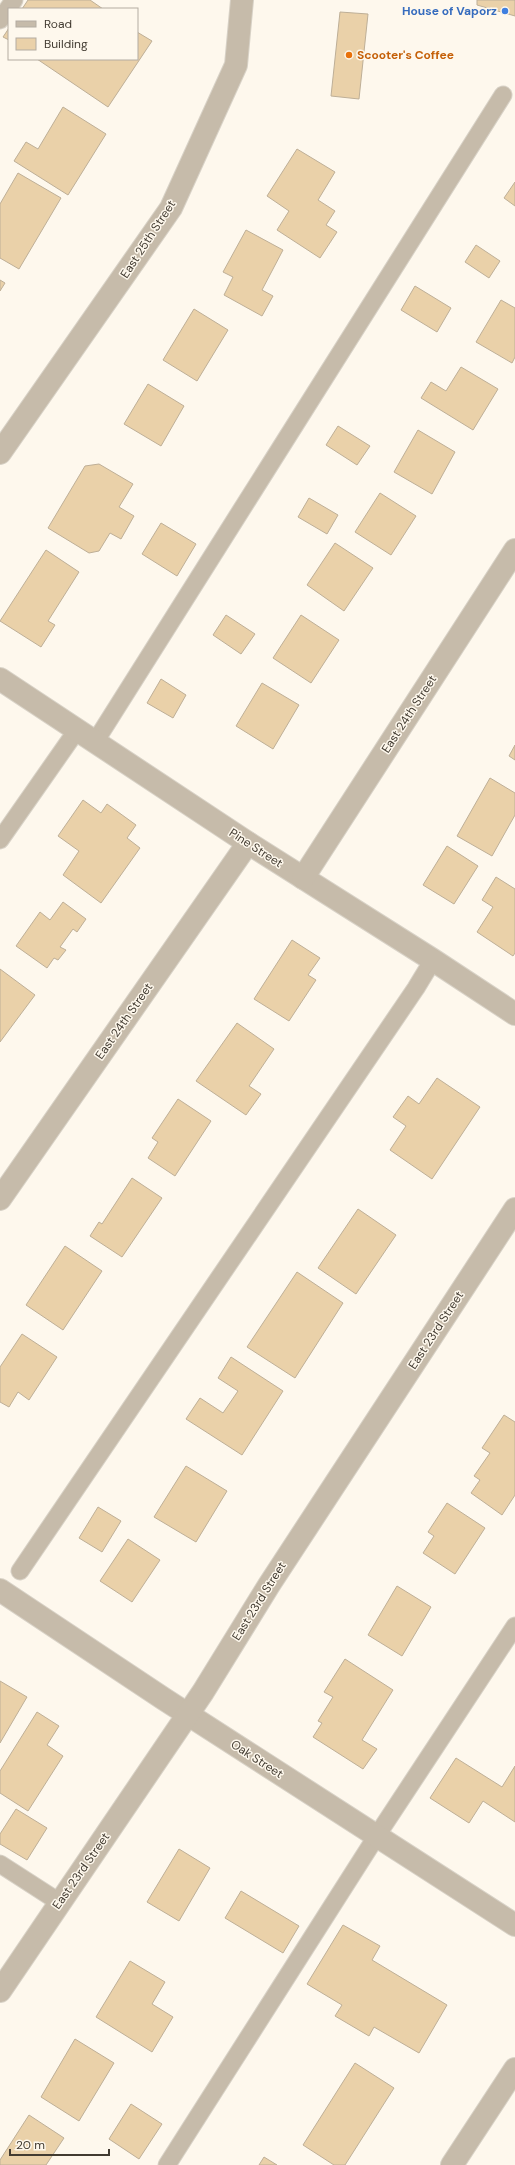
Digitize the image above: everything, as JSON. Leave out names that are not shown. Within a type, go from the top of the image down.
[{"type":"street","name":"East 25th Street","points":[[0,453],[171,208],[236,65],[242,0]]},
{"type":"street","name":"East 24th Street","points":[[303,878],[515,550]]},
{"type":"street","name":"Pine Street","points":[[0,679],[248,843],[514,1012]]},
{"type":"street","name":"East 24th Street","points":[[0,1199],[248,843]]},
{"type":"street","name":"East 23rd Street","points":[[0,1992],[59,1902],[134,1794],[186,1714],[203,1692],[277,1573],[515,1209]]},
{"type":"street","name":"Oak Street","points":[[0,1590],[186,1714],[515,1926]]},
{"type":"street","points":[[452,2165],[515,2069]]},
{"type":"lane","points":[[0,20],[8,9]]},
{"type":"lane","points":[[95,742],[503,95]]},
{"type":"lane","points":[[0,840],[77,730]]},
{"type":"lane","points":[[20,1571],[416,988],[433,960]]},
{"type":"lane","points":[[167,2165],[376,1837],[515,1626]]},
{"type":"lane","points":[[0,1864],[59,1902]]},
{"type":"building","points":[[28,0],[90,0],[102,8],[23,8]]},
{"type":"building","name":"House of Vaporz","points":[[477,0],[515,0],[515,16],[477,5]]},
{"type":"building","name":"Scooter's Coffee","points":[[340,12],[368,14],[359,99],[331,96]]},
{"type":"building","points":[[8,30],[8,40],[3,37]]},
{"type":"building","points":[[138,33],[152,41],[108,107],[38,60],[138,60]]},
{"type":"building","points":[[63,107],[106,134],[68,195],[14,161],[26,142],[38,149]]},
{"type":"building","points":[[297,149],[335,172],[318,200],[335,211],[326,225],[337,232],[320,258],[277,230],[289,211],[267,196]]},
{"type":"building","points":[[18,173],[61,198],[19,269],[0,258],[0,204]]},
{"type":"building","points":[[515,182],[515,206],[504,198]]},
{"type":"building","points":[[246,230],[283,250],[262,290],[273,296],[262,316],[224,295],[233,277],[223,272]]},
{"type":"building","points":[[476,245],[500,261],[489,278],[465,262]]},
{"type":"building","points":[[0,280],[5,283],[0,291]]},
{"type":"building","points":[[415,286],[451,308],[437,332],[401,310]]},
{"type":"building","points":[[501,300],[515,308],[515,357],[512,363],[476,342]]},
{"type":"building","points":[[194,309],[228,330],[197,381],[163,360]]},
{"type":"building","points":[[461,367],[498,389],[473,430],[421,398],[431,382],[446,391]]},
{"type":"building","points":[[148,384],[184,406],[161,446],[124,424]]},
{"type":"building","points":[[338,426],[370,446],[357,465],[326,445]]},
{"type":"building","points":[[418,430],[455,452],[432,494],[394,472]]},
{"type":"building","points":[[99,464],[133,484],[119,507],[134,516],[121,539],[110,533],[99,551],[89,553],[48,528],[85,466]]},
{"type":"building","points":[[380,493],[416,516],[391,555],[355,532]]},
{"type":"building","points":[[309,498],[338,515],[327,534],[298,517]]},
{"type":"building","points":[[161,523],[196,544],[177,576],[142,554]]},
{"type":"building","points":[[335,543],[373,568],[344,611],[307,585]]},
{"type":"building","points":[[46,550],[79,572],[48,621],[55,625],[41,647],[0,621]]},
{"type":"building","points":[[226,615],[255,634],[241,654],[213,635]]},
{"type":"building","points":[[301,615],[339,640],[311,683],[273,658]]},
{"type":"building","points":[[161,679],[186,695],[173,718],[147,703]]},
{"type":"building","points":[[262,683],[299,705],[273,749],[236,726]]},
{"type":"building","points":[[515,745],[515,760],[509,756]]},
{"type":"building","points":[[490,778],[515,793],[515,815],[492,856],[457,836]]},
{"type":"building","points":[[83,800],[101,813],[107,804],[136,825],[127,838],[140,848],[101,903],[63,875],[79,851],[58,836]]},
{"type":"building","points":[[447,846],[478,866],[454,904],[423,885]]},
{"type":"building","points":[[496,877],[515,889],[515,953],[513,956],[477,932],[493,907],[482,900]]},
{"type":"building","points":[[63,902],[86,919],[77,932],[73,929],[60,947],[66,950],[58,960],[54,958],[47,968],[16,946],[40,912],[50,920]]},
{"type":"building","points":[[292,940],[320,958],[308,975],[316,980],[289,1021],[254,999]]},
{"type":"building","points":[[0,969],[35,995],[0,1042]]},
{"type":"building","points":[[237,1023],[274,1049],[249,1086],[261,1094],[246,1115],[196,1081]]},
{"type":"building","points":[[437,1078],[480,1107],[432,1179],[390,1150],[406,1126],[393,1117],[408,1096],[419,1104]]},
{"type":"building","points":[[178,1099],[211,1121],[175,1176],[148,1158],[158,1142],[152,1138]]},
{"type":"building","points":[[132,1178],[162,1198],[122,1257],[90,1236],[99,1222],[102,1224]]},
{"type":"building","points":[[358,1209],[396,1235],[356,1294],[318,1268]]},
{"type":"building","points":[[65,1246],[102,1271],[63,1330],[26,1305]]},
{"type":"building","points":[[297,1272],[343,1303],[295,1378],[247,1347]]},
{"type":"building","points":[[22,1334],[57,1357],[29,1400],[18,1392],[9,1407],[0,1402],[0,1367]]},
{"type":"building","points":[[231,1357],[283,1391],[242,1455],[186,1419],[200,1398],[223,1413],[238,1391],[218,1378]]},
{"type":"building","points":[[504,1415],[515,1422],[515,1495],[502,1515],[471,1493],[480,1480],[474,1476],[490,1453],[482,1448]]},
{"type":"building","points":[[186,1466],[227,1491],[196,1542],[154,1517]]},
{"type":"building","points":[[447,1503],[485,1528],[455,1574],[423,1553],[434,1536],[428,1532]]},
{"type":"building","points":[[98,1507],[121,1521],[102,1552],[79,1538]]},
{"type":"building","points":[[128,1539],[160,1560],[132,1602],[100,1581]]},
{"type":"building","points":[[397,1586],[431,1607],[402,1656],[368,1635]]},
{"type":"building","points":[[345,1659],[393,1690],[362,1740],[377,1749],[363,1769],[313,1737],[322,1723],[318,1721],[333,1697],[324,1692]]},
{"type":"building","points":[[0,1681],[27,1697],[0,1743]]},
{"type":"building","points":[[37,1712],[59,1726],[47,1745],[63,1756],[28,1811],[0,1793],[0,1771]]},
{"type":"building","points":[[456,1758],[502,1787],[515,1766],[515,1822],[483,1801],[469,1823],[430,1798]]},
{"type":"building","points":[[16,1809],[47,1828],[27,1860],[0,1844],[0,1834]]},
{"type":"building","points":[[179,1849],[210,1868],[179,1921],[147,1902]]},
{"type":"building","points":[[241,1891],[299,1926],[283,1953],[225,1918]]},
{"type":"building","points":[[343,1925],[380,1946],[372,1960],[447,2005],[419,2053],[374,2027],[369,2036],[335,2016],[342,2005],[307,1984]]},
{"type":"building","points":[[130,1961],[165,1982],[152,2004],[173,2017],[152,2052],[96,2017]]},
{"type":"building","points":[[75,2039],[114,2063],[79,2121],[41,2097]]},
{"type":"building","points":[[355,2063],[394,2088],[345,2165],[334,2165],[303,2145]]},
{"type":"building","points":[[131,2104],[162,2124],[139,2159],[109,2139]]},
{"type":"building","points":[[29,2115],[64,2138],[46,2165],[0,2165],[0,2160]]},
{"type":"building","points":[[264,2157],[277,2165],[259,2165]]},
{"type":"place","name":"House of Vaporz","points":[[505,11]]},
{"type":"place","name":"Scooter's Coffee","points":[[349,55]]}]
